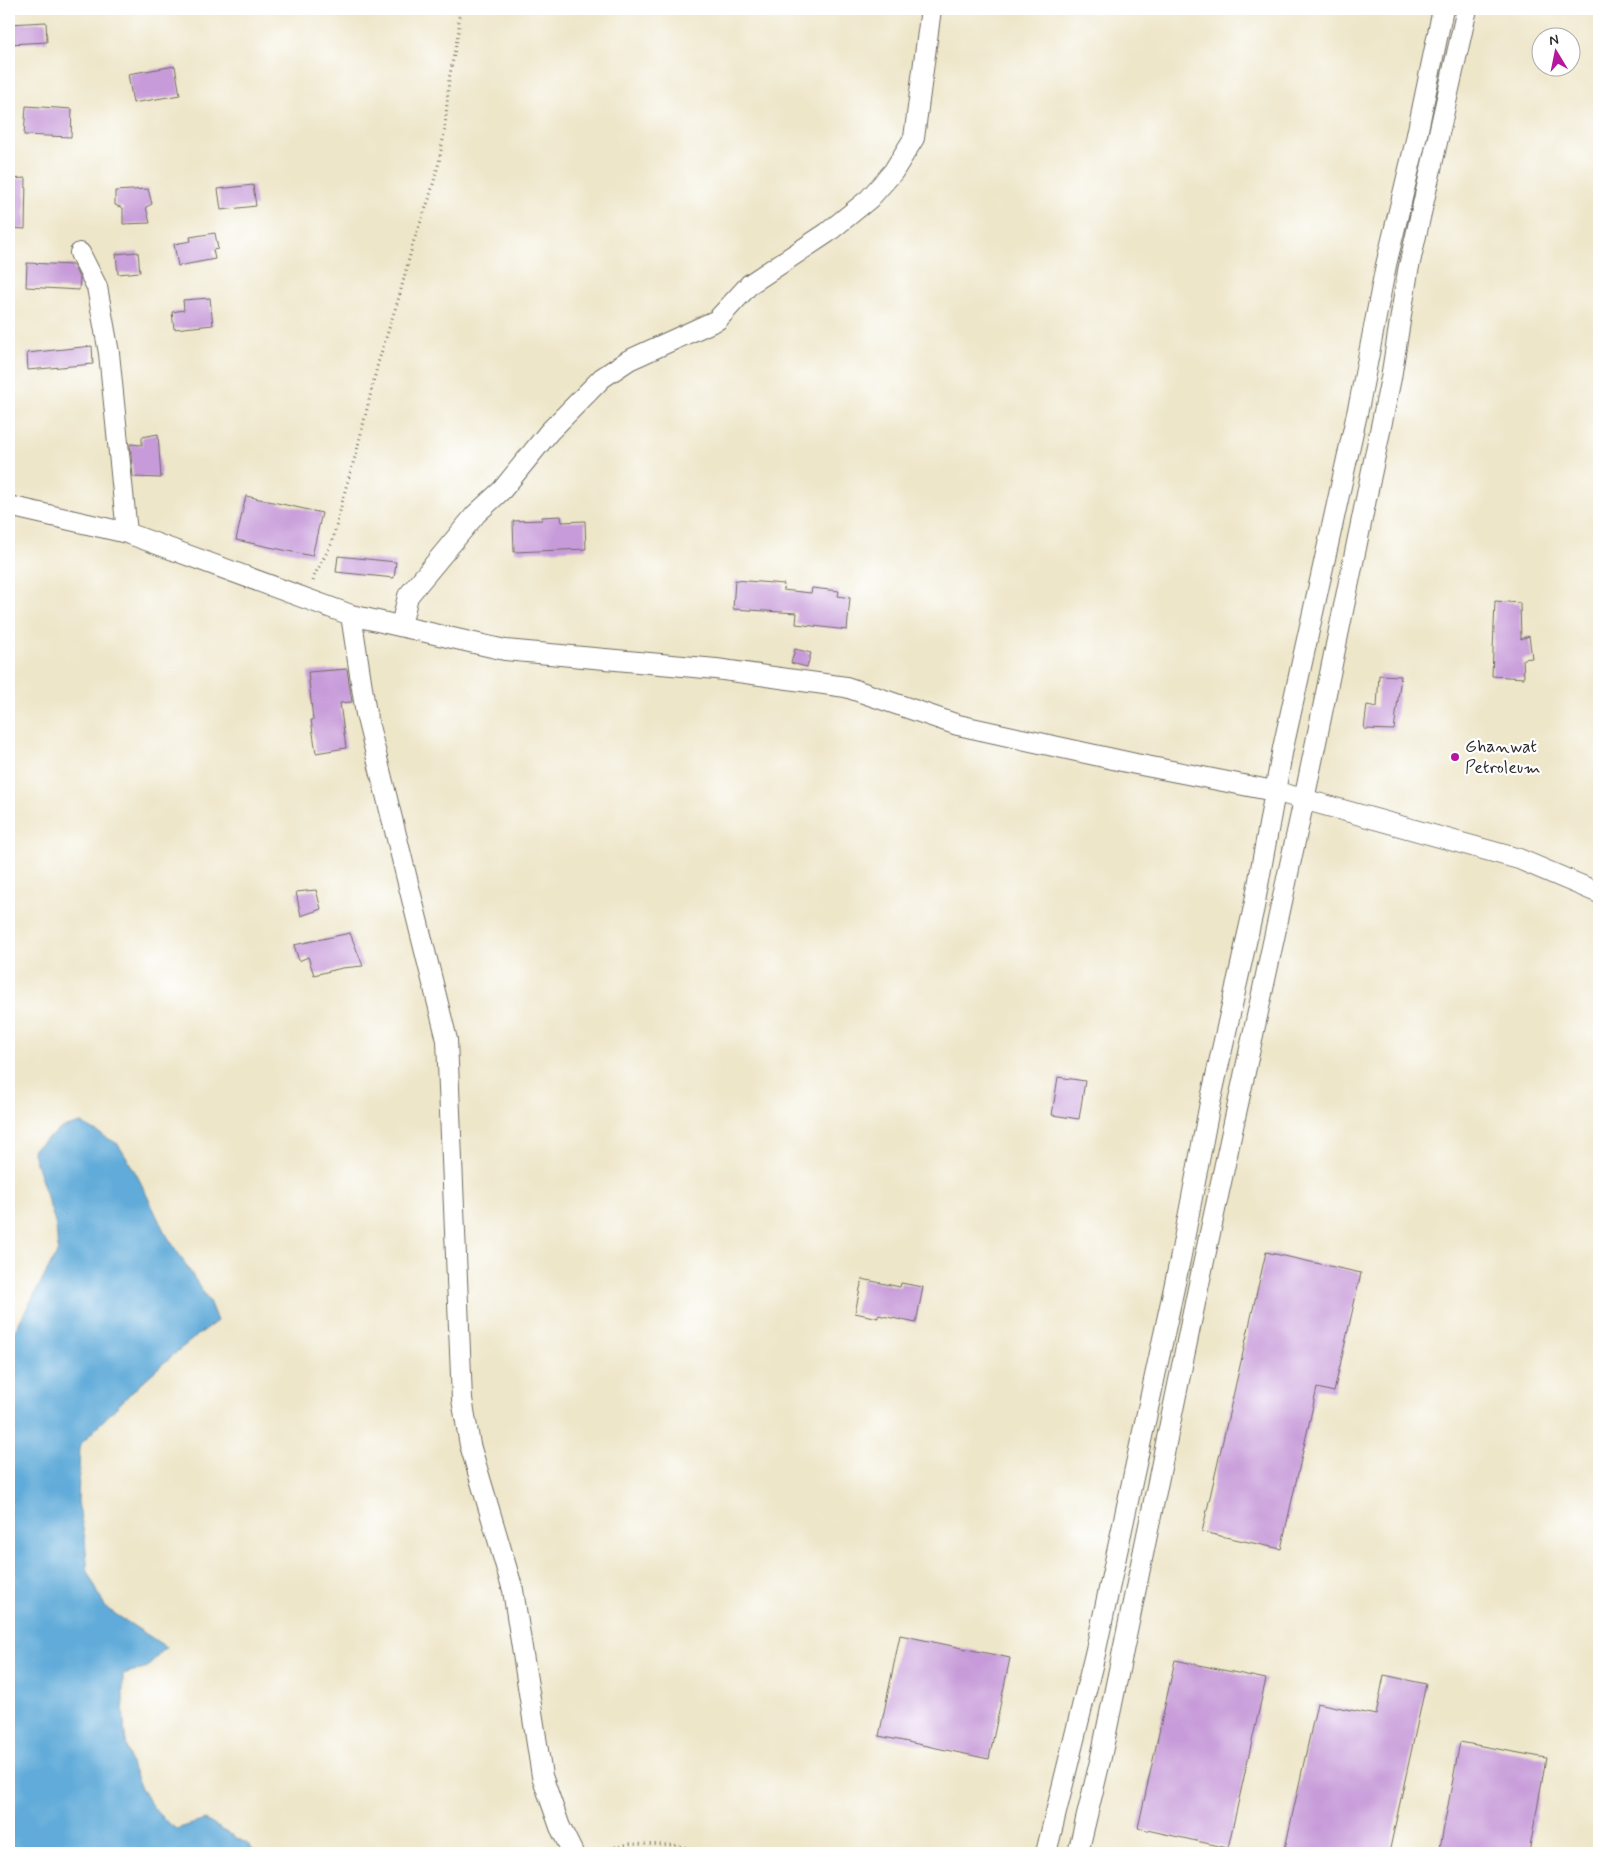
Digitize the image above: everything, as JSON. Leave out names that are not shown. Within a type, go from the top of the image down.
[{"type":"street","points":[[400,626],[408,596],[476,514],[502,490],[549,432],[602,378],[628,360],[717,320],[750,284],[827,233],[868,199],[894,172],[914,138],[931,9]]},
{"type":"street","points":[[1046,1853],[1095,1654],[1180,1260],[1210,1103],[1254,907],[1274,791],[1360,400],[1386,264],[1415,144],[1443,9]]},
{"type":"street","points":[[1078,1853],[1101,1757],[1200,1279],[1304,800],[1391,378],[1408,271],[1467,9]]},
{"type":"street","points":[[80,252],[98,287],[109,354],[126,533]]},
{"type":"street","points":[[9,506],[126,533],[351,615],[505,650],[716,669],[846,687],[958,725],[1136,764],[1274,791],[1519,859],[1599,893]]},
{"type":"street","points":[[351,615],[366,714],[447,1040],[462,1400],[470,1445],[513,1590],[542,1776],[560,1827],[573,1853]]},
{"type":"path","points":[[308,599],[315,574],[332,544],[378,362],[439,162],[449,79],[459,30],[459,9]]},
{"type":"path","points":[[591,1853],[630,1844],[673,1845],[713,1853]]},
{"type":"water","points":[[81,1123],[118,1144],[137,1175],[164,1231],[209,1301],[217,1321],[180,1349],[145,1380],[80,1445],[78,1502],[85,1539],[88,1573],[106,1608],[166,1647],[148,1667],[123,1674],[123,1711],[127,1746],[136,1779],[145,1795],[158,1813],[176,1829],[205,1820],[249,1845],[255,1853],[9,1853],[9,1341],[58,1251],[56,1226],[32,1150],[62,1128]]},
{"type":"building","points":[[46,22],[47,42],[9,44],[9,24]]},
{"type":"building","points":[[175,66],[180,95],[133,103],[128,74]]},
{"type":"building","points":[[26,106],[72,109],[71,137],[24,135]]},
{"type":"building","points":[[26,178],[25,229],[9,228],[9,179]]},
{"type":"building","points":[[253,185],[256,206],[221,210],[218,189]]},
{"type":"building","points":[[148,189],[152,204],[146,207],[150,223],[123,224],[123,208],[115,205],[115,191]]},
{"type":"building","points":[[215,233],[218,249],[213,250],[215,259],[178,266],[174,244],[191,241],[190,237]]},
{"type":"building","points":[[138,252],[140,272],[118,274],[116,254]]},
{"type":"building","points":[[27,263],[73,265],[80,279],[79,290],[26,287]]},
{"type":"building","points":[[210,298],[213,325],[174,329],[172,312],[184,310],[183,300]]},
{"type":"building","points":[[92,346],[93,364],[28,370],[27,353]]},
{"type":"building","points":[[158,434],[161,478],[133,477],[130,444],[142,445],[142,437]]},
{"type":"building","points":[[246,496],[322,513],[312,556],[236,540]]},
{"type":"building","points":[[561,516],[562,522],[585,521],[586,549],[514,552],[513,521],[542,520],[542,517]]},
{"type":"building","points":[[338,556],[396,562],[394,578],[336,572]]},
{"type":"building","points":[[735,580],[784,584],[783,590],[811,593],[812,588],[839,591],[838,596],[850,598],[847,630],[796,624],[797,613],[733,609]]},
{"type":"building","points":[[1495,601],[1520,603],[1521,639],[1529,636],[1532,658],[1523,659],[1524,678],[1492,676]]},
{"type":"building","points":[[795,649],[811,653],[807,667],[791,663]]},
{"type":"building","points":[[347,669],[352,702],[340,703],[346,748],[316,753],[311,720],[313,720],[308,672]]},
{"type":"building","points":[[1379,675],[1401,676],[1394,730],[1364,729],[1367,705],[1377,707]]},
{"type":"building","points":[[316,890],[321,909],[301,916],[296,892]]},
{"type":"building","points":[[350,933],[363,966],[342,968],[314,975],[308,957],[299,961],[294,945]]},
{"type":"building","points":[[1058,1077],[1085,1081],[1079,1119],[1052,1115]]},
{"type":"building","points":[[1266,1252],[1361,1273],[1334,1392],[1317,1388],[1281,1549],[1202,1532]]},
{"type":"building","points":[[862,1279],[900,1287],[901,1283],[923,1287],[916,1323],[878,1315],[878,1318],[855,1313]]},
{"type":"building","points":[[900,1635],[1010,1658],[989,1759],[879,1736]]},
{"type":"building","points":[[1175,1660],[1266,1679],[1228,1848],[1138,1828]]},
{"type":"building","points":[[1384,1675],[1426,1684],[1389,1853],[1284,1853],[1317,1703],[1376,1715]]},
{"type":"building","points":[[1460,1742],[1546,1758],[1529,1853],[1439,1853]]},
{"type":"place","name":"Ghanwat Petroleum","points":[[1455,757]]}]
